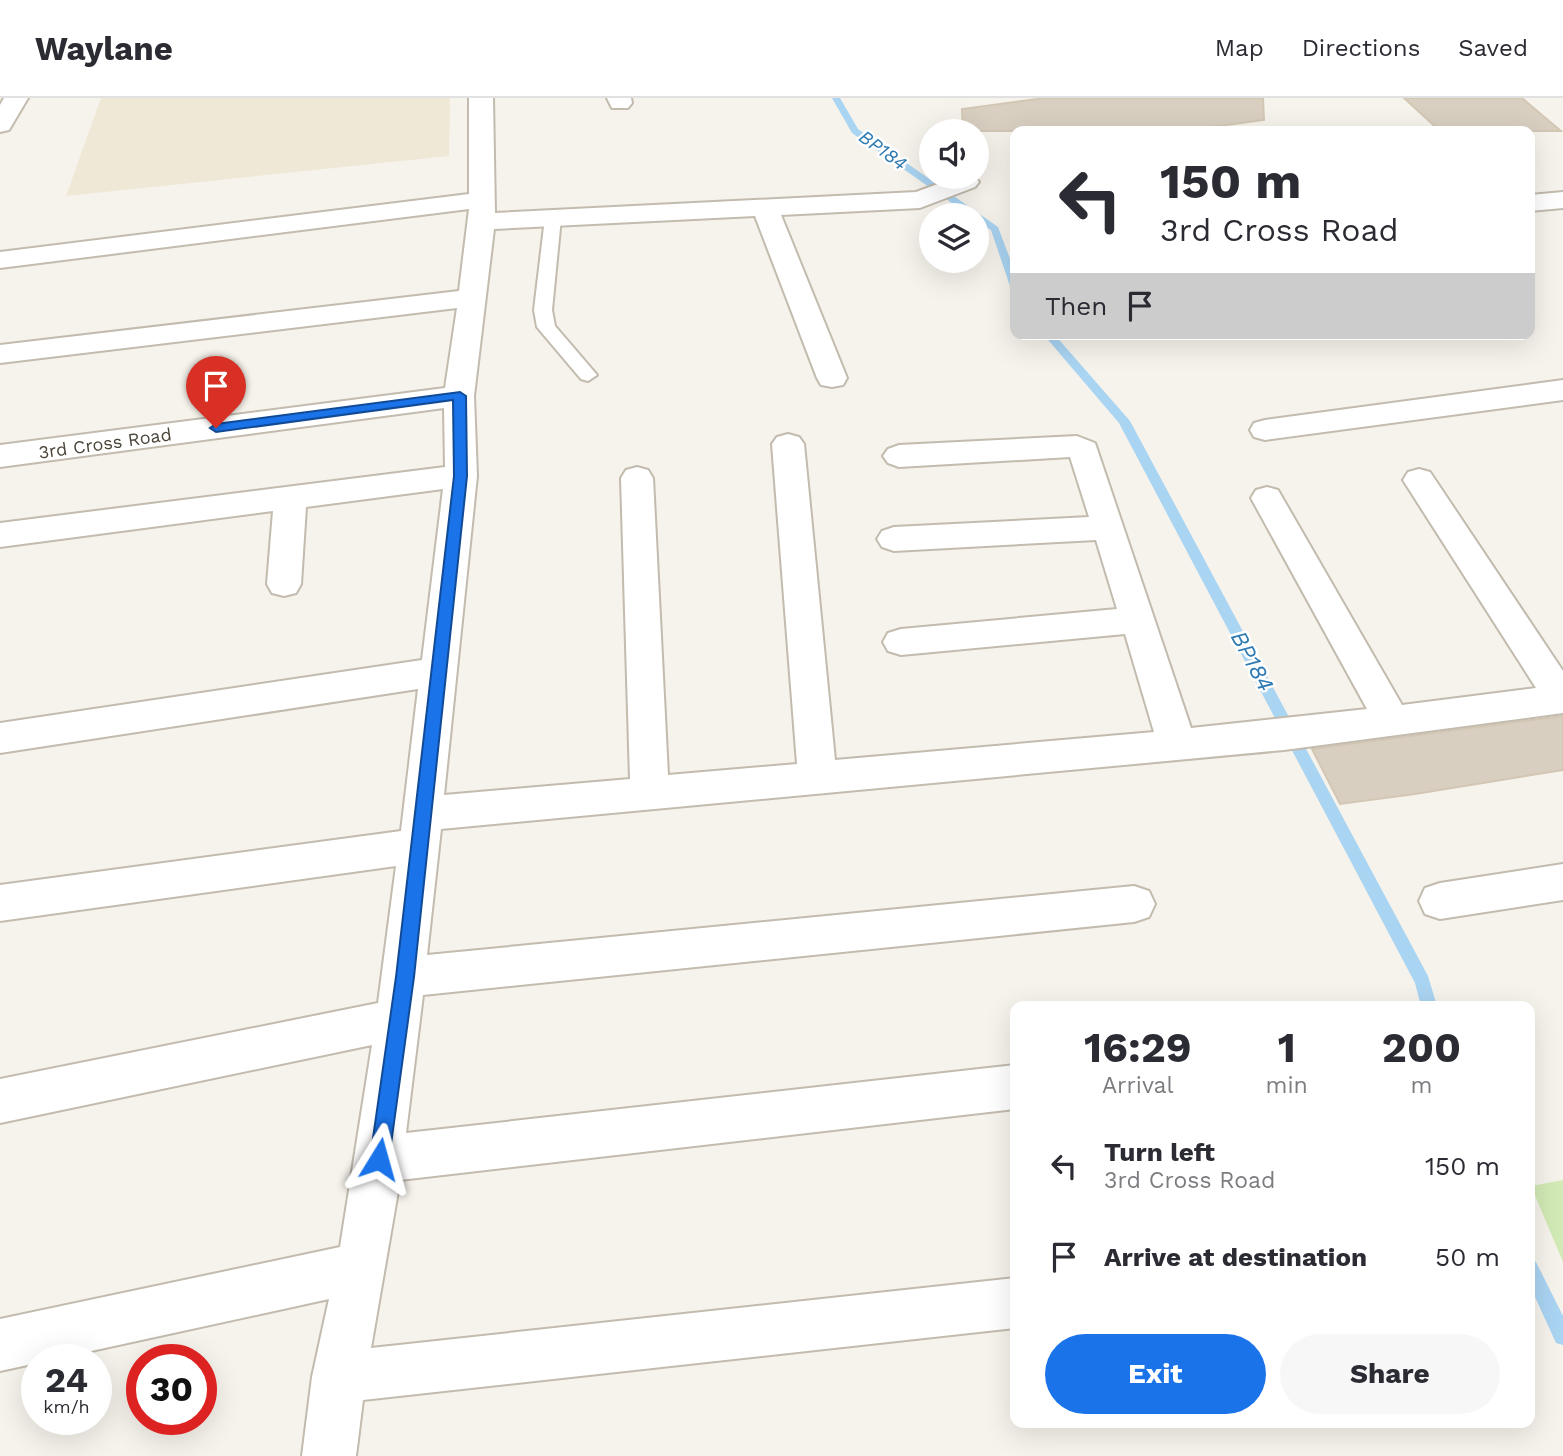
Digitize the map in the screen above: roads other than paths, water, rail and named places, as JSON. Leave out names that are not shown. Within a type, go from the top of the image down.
[{"type":"street","points":[[0,125],[16,98]]},
{"type":"street","points":[[328,1456],[338,1377],[379,1159],[402,998],[461,476],[460,396],[482,211],[481,98]]},
{"type":"street","points":[[0,260],[482,211],[553,218],[765,208],[920,200],[948,189]]},
{"type":"street","points":[[1535,203],[1563,200]]},
{"type":"street","points":[[765,208],[832,378]]},
{"type":"street","points":[[0,354],[470,298]]},
{"type":"street","points":[[1265,430],[1563,390]]},
{"type":"street","name":"3rd Cross Road","points":[[0,456],[460,396]]},
{"type":"street","points":[[788,444],[817,775]]},
{"type":"street","points":[[899,456],[1081,447],[1177,744]]},
{"type":"street","points":[[0,535],[461,476]]},
{"type":"street","points":[[637,478],[650,795]]},
{"type":"street","points":[[0,903],[420,830],[650,795],[817,775],[1284,734],[1563,699],[1419,480]]},
{"type":"street","points":[[1267,498],[1391,719]]},
{"type":"street","points":[[284,584],[290,499]]},
{"type":"street","points":[[894,539],[1109,528]]},
{"type":"street","points":[[901,642],[1138,620]]},
{"type":"street","points":[[0,738],[437,672]]},
{"type":"street","points":[[1440,901],[1563,882]]},
{"type":"street","points":[[0,1101],[402,998],[1133,904]]},
{"type":"street","points":[[379,1159],[1010,1088]]},
{"type":"street","points":[[0,1346],[359,1268]]},
{"type":"street","points":[[338,1377],[1010,1304]]},
{"type":"lane","points":[[553,218],[542,310],[546,327],[588,375]]},
{"type":"waterway","name":"BP184","points":[[836,98],[855,131],[958,203]]},
{"type":"waterway","name":"BP184","points":[[989,225],[995,229],[1010,272]]},
{"type":"waterway","name":"BP184","points":[[1053,340],[1124,421],[1422,981],[1428,1001]]},
{"type":"waterway","name":"BP184","points":[[1535,1278],[1563,1336]]}]
